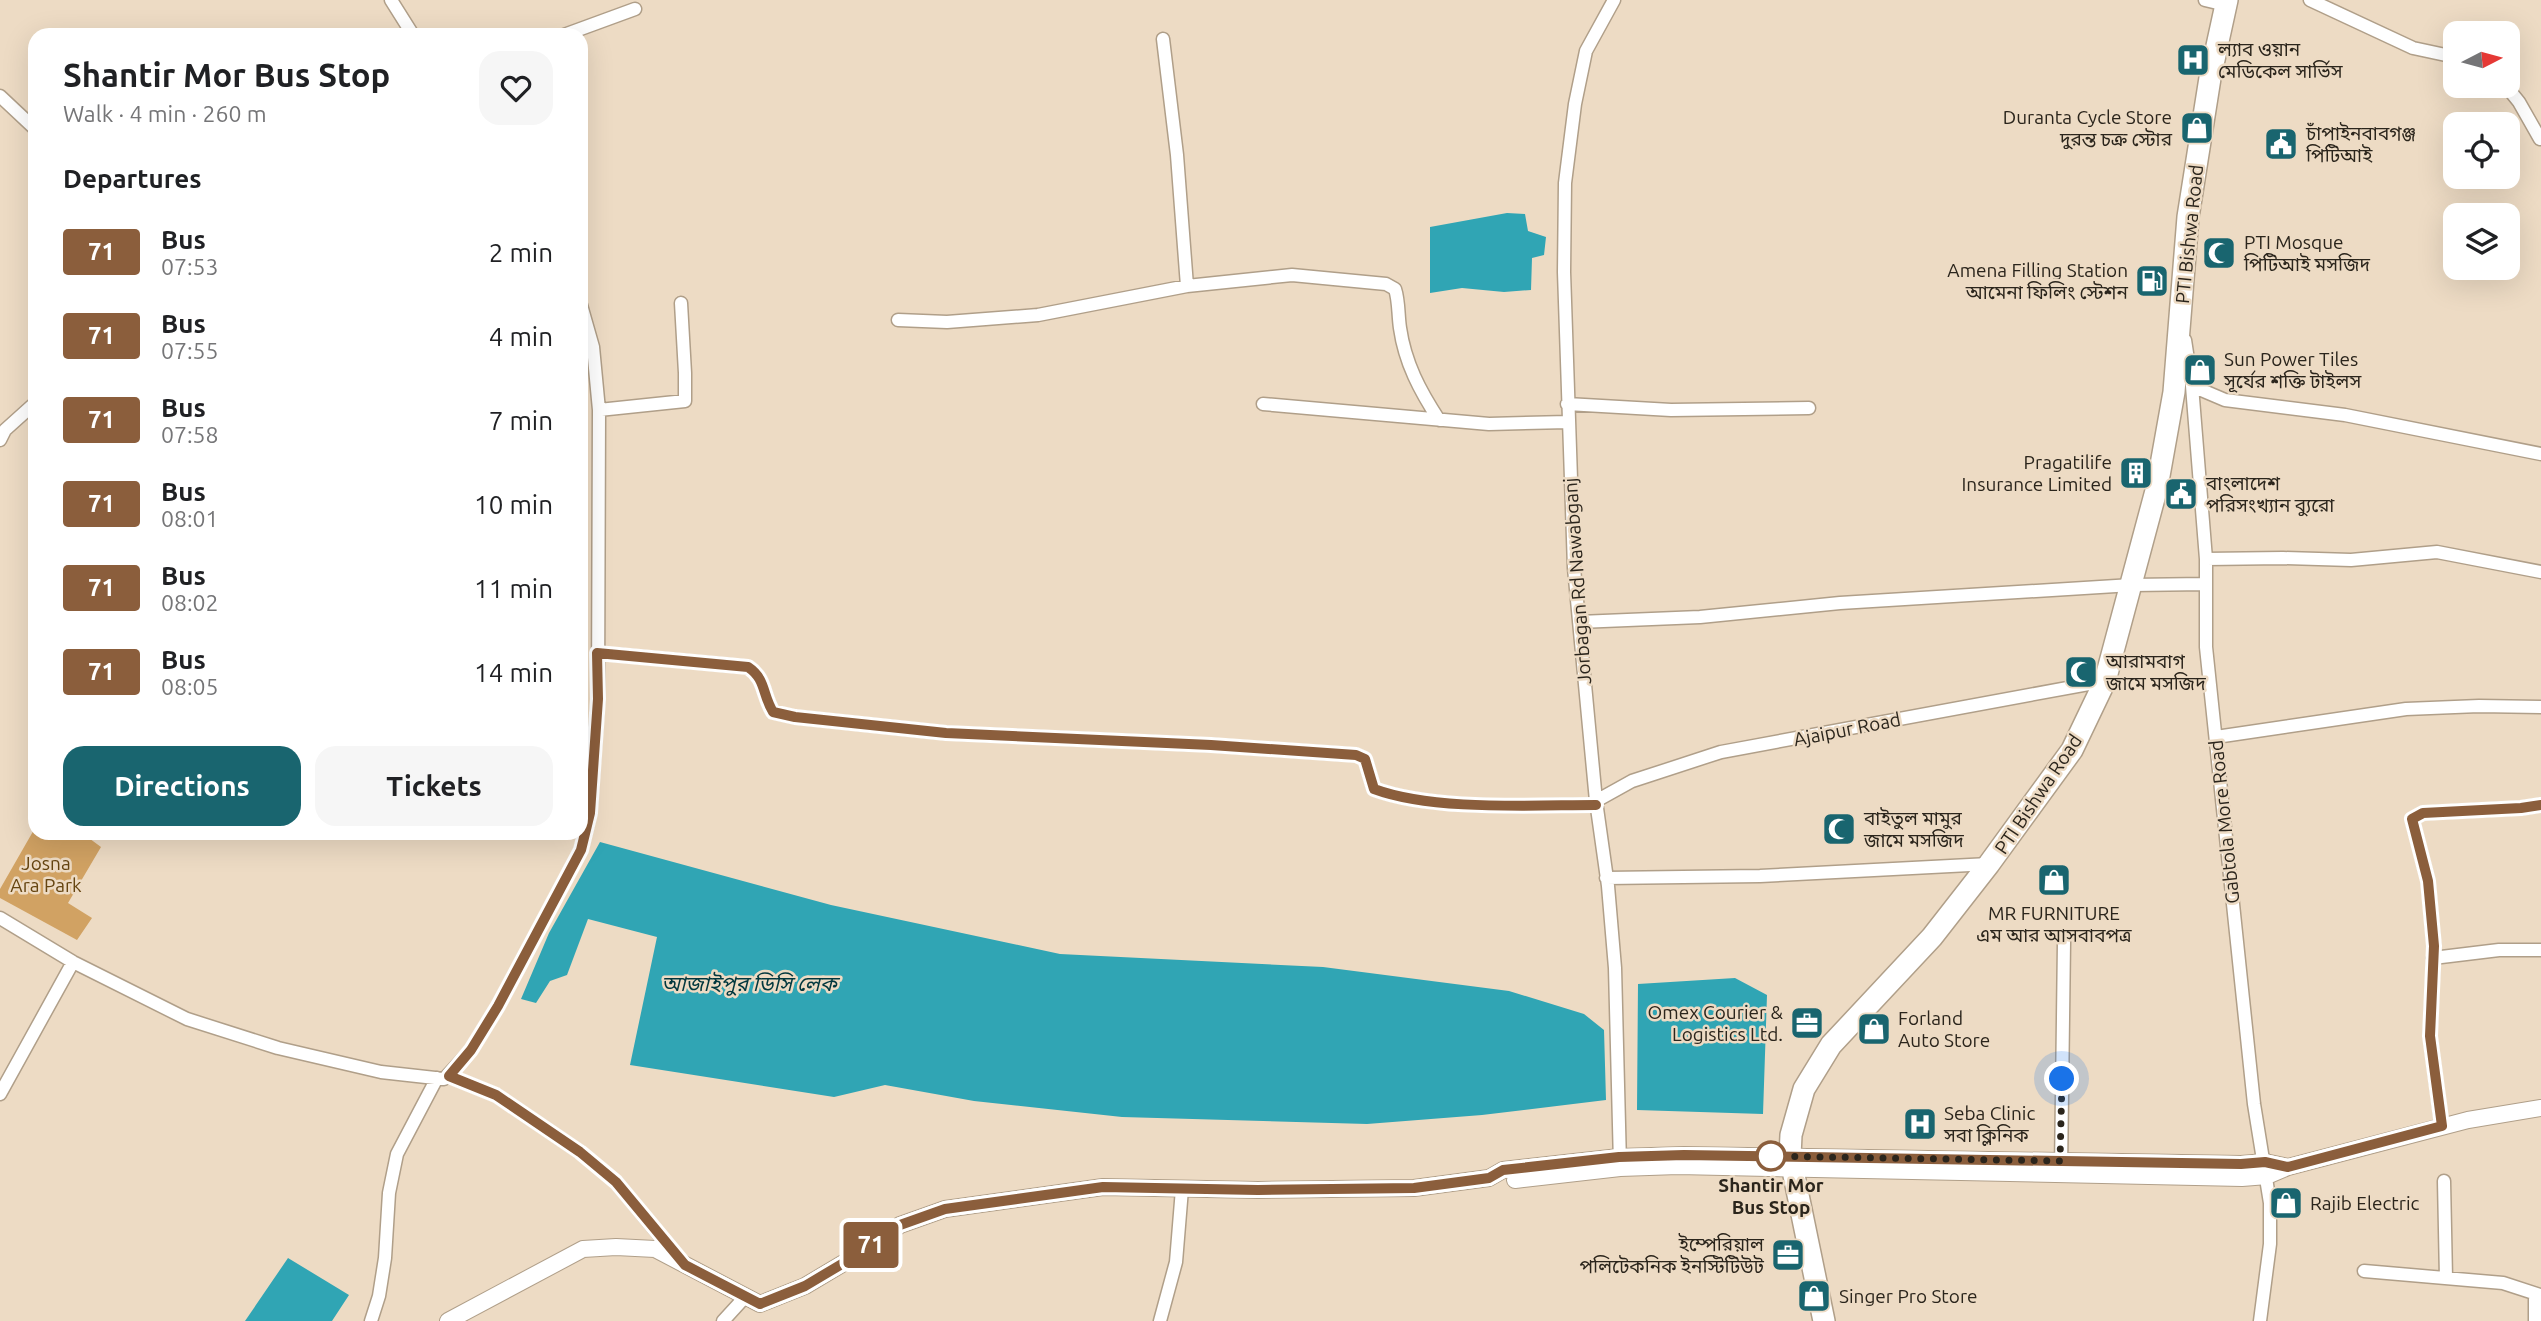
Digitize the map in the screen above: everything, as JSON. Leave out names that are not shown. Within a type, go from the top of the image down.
[{"type":"highway","name":"PTI Bishwa Road","points":[[1824,1321],[1791,1162],[1791,1135],[1804,1089],[1830,1045],[1868,1008],[1932,937],[1989,864],[2072,750],[2105,681],[2157,487],[2172,406],[2188,217],[2210,78],[2227,3]]},
{"type":"street","points":[[391,0],[409,28]]},
{"type":"street","name":"Jorbagan Rd Nawabganj","points":[[1614,0],[1586,51],[1575,104],[1565,183],[1564,272],[1567,404],[1578,622],[1615,968],[1620,1163]]},
{"type":"street","points":[[2205,0],[2227,3]]},
{"type":"street","points":[[2310,0],[2413,48],[2443,54]]},
{"type":"street","points":[[583,28],[635,9]]},
{"type":"street","points":[[1163,39],[1177,155],[1187,286]]},
{"type":"street","points":[[0,96],[28,122]]},
{"type":"street","points":[[2516,98],[2540,139]]},
{"type":"street","points":[[898,320],[947,322],[1038,315],[1187,286],[1292,275],[1386,284],[1395,289],[1397,295],[1400,329],[1409,367],[1422,395],[1439,420]]},
{"type":"street","points":[[599,410],[685,401],[681,303]]},
{"type":"street","name":"Gabtola More Road","points":[[2180,323],[2192,386],[2206,559],[2206,647],[2254,1104],[2266,1169],[2270,1244],[2260,1321]]},
{"type":"street","points":[[588,330],[593,347],[599,410],[598,699],[588,821]]},
{"type":"street","points":[[2192,386],[2225,400],[2345,415],[2541,454]]},
{"type":"street","points":[[1263,404],[1489,424],[1568,422]]},
{"type":"street","points":[[1567,404],[1671,410],[1809,408]]},
{"type":"street","points":[[0,440],[5,430],[28,409]]},
{"type":"street","points":[[2206,559],[2351,560],[2437,552],[2541,572]]},
{"type":"street","points":[[1578,622],[1700,617],[1840,603],[2132,585],[2205,584]]},
{"type":"street","points":[[597,653],[748,667],[758,674],[773,712],[795,717],[946,733],[1211,745],[1356,755],[1365,759],[1374,789],[1433,802],[1522,805],[1596,803]]},
{"type":"street","name":"Ajaipur Road","points":[[1596,803],[1632,781],[1721,752],[2105,681]]},
{"type":"street","points":[[2216,737],[2406,709],[2541,707]]},
{"type":"street","points":[[2442,1126],[2430,1036],[2433,958],[2428,881],[2412,819],[2423,813],[2541,805]]},
{"type":"street","points":[[371,1321],[383,1271],[389,1193],[397,1154],[443,1077],[471,1050],[498,1006],[581,850],[583,840]]},
{"type":"street","points":[[1606,878],[1760,876],[1989,864]]},
{"type":"street","points":[[0,918],[73,962],[187,1019],[278,1048],[381,1072],[443,1077],[496,1095],[580,1152],[616,1182],[685,1265]]},
{"type":"street","points":[[2061,1168],[2064,942]]},
{"type":"street","points":[[2433,958],[2499,950],[2541,950]]},
{"type":"street","points":[[0,1094],[73,962]]},
{"type":"street","points":[[448,1321],[583,1249],[616,1247],[654,1249],[760,1304],[805,1286],[900,1225],[945,1209],[1103,1187],[1258,1190],[1414,1188],[1489,1178],[1503,1181],[1620,1163],[1678,1166],[1791,1162],[2266,1169],[2288,1167],[2468,1120],[2541,1108]]},
{"type":"street","points":[[2444,1181],[2446,1278]]},
{"type":"street","points":[[1160,1321],[1175,1262],[1182,1189]]},
{"type":"street","points":[[2364,1271],[2503,1283],[2541,1295]]},
{"type":"street","points":[[2535,1321],[2535,1299],[2541,1295]]},
{"type":"street","points":[[723,1321],[745,1297]]},
{"type":"green space","name":"Josna Ara Park","points":[[28,840],[92,840],[101,847],[68,903],[92,918],[77,940],[0,898],[0,889]]},
{"type":"water","points":[[1507,213],[1525,214],[1528,231],[1546,237],[1544,255],[1532,258],[1531,290],[1504,292],[1462,288],[1430,293],[1430,227]]},
{"type":"water","name":"আজাইপুর ডিসি লেক","points":[[600,842],[831,905],[1060,954],[1323,967],[1509,991],[1584,1014],[1604,1030],[1606,1100],[1482,1115],[1367,1124],[1122,1117],[974,1101],[885,1085],[834,1097],[630,1065],[657,937],[588,919],[567,975],[550,981],[536,1003],[521,999],[549,933]]},
{"type":"water","points":[[1735,978],[1767,995],[1763,1114],[1637,1110],[1638,984]]},
{"type":"water","points":[[288,1258],[349,1295],[332,1321],[245,1321]]},
{"type":"bus line","name":"71","points":[[588,821],[598,699],[597,653],[748,667],[758,674],[773,712],[795,717],[946,733],[1211,745],[1356,755],[1365,759],[1374,789],[1384,792],[1433,802],[1596,805]]},
{"type":"bus line","name":"71","points":[[583,840],[581,850],[498,1006],[471,1050],[449,1076],[496,1095],[580,1152],[616,1182],[685,1265],[760,1304],[805,1286],[900,1225],[945,1209],[1103,1187],[1258,1190],[1414,1188],[1489,1178],[1503,1170],[1619,1157],[1684,1155],[2241,1164],[2265,1162],[2288,1167],[2442,1126],[2430,1036],[2434,946],[2428,881],[2412,819],[2423,813],[2541,805]]},
{"type":"place","name":"ল্যাব ওয়ান মেডিকেল সার্ভিস","points":[[2193,60]]},
{"type":"place","name":"Duranta Cycle Store দুরন্ত চক্র স্টোর","points":[[2197,128]]},
{"type":"place","name":"চাঁপাইনবাবগঞ্জ পিটিআই","points":[[2281,144]]},
{"type":"place","name":"PTI Mosque পিটিআই মসজিদ","points":[[2219,253]]},
{"type":"place","name":"Amena Filling Station আমেনা ফিলিং স্টেশন","points":[[2152,281]]},
{"type":"place","name":"Sun Power Tiles সূর্যের শক্তি টাইলস","points":[[2200,370]]},
{"type":"place","name":"Pragatilife Insurance Limited","points":[[2136,473]]},
{"type":"place","name":"বাংলাদেশ পরিসংখ্যান ব্যুরো","points":[[2181,494]]},
{"type":"place","name":"আরামবাগ জামে মসজিদ","points":[[2081,672]]},
{"type":"place","name":"বাইতুল মামুর জামে মসজিদ","points":[[1839,829]]},
{"type":"place","name":"MR FURNITURE এম আর আসবাবপত্র","points":[[2054,880]]},
{"type":"place","name":"Omex Courier & Logistics Ltd.","points":[[1807,1023]]},
{"type":"place","name":"Forland Auto Store","points":[[1874,1029]]},
{"type":"place","name":"Seba Clinic সবা ক্লিনিক","points":[[1920,1124]]},
{"type":"place","name":"Shantir Mor Bus Stop","points":[[1771,1156]]},
{"type":"place","name":"Rajib Electric","points":[[2286,1203]]},
{"type":"place","name":"ইম্পেরিয়াল পলিটেকনিক ইনস্টিটিউট","points":[[1788,1255]]},
{"type":"place","name":"Singer Pro Store","points":[[1814,1296]]},
{"type":"route","points":[[1771,1156],[1764,1156],[2060,1161],[2062,1079]]}]
